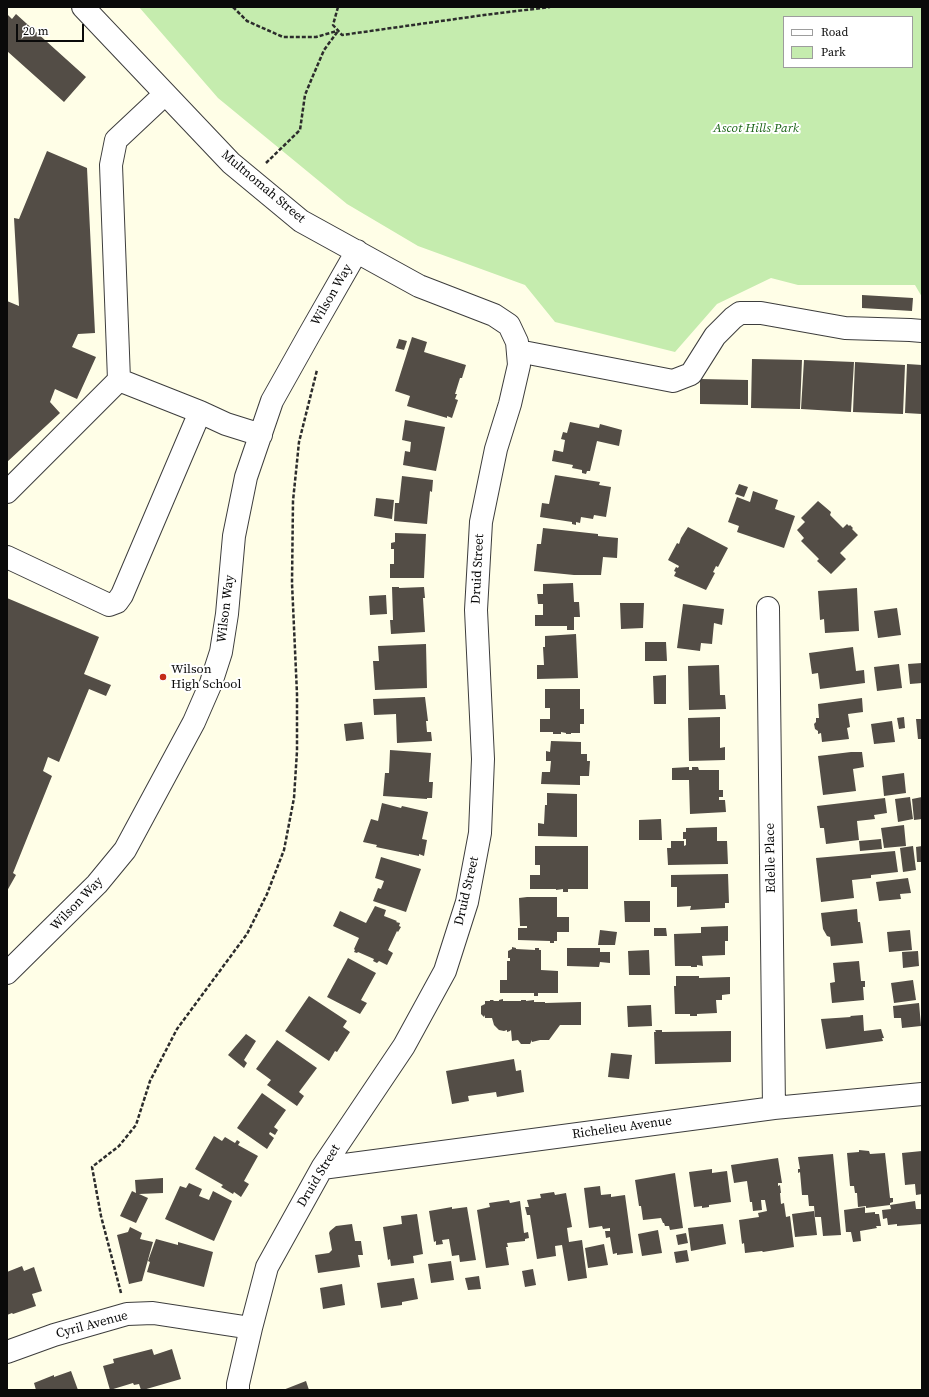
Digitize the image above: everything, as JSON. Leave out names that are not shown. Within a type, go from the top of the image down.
[{"type":"street","name":"Multnomah Street","points":[[83,7],[231,163],[301,221],[419,286],[494,315],[509,325],[518,346]]},
{"type":"street","points":[[8,491],[119,380],[111,165],[116,140],[165,94]]},
{"type":"street","name":"Wilson Way","points":[[7,973],[97,884],[125,850],[194,722],[211,683],[221,652],[227,614],[234,536],[246,477],[272,401],[357,251]]},
{"type":"street","points":[[518,346],[673,381],[691,374],[715,336],[740,313],[761,313],[844,328],[922,331]]},
{"type":"street","name":"Druid Street","points":[[238,1390],[238,1384],[251,1328],[267,1267],[322,1168],[404,1046],[445,971],[467,902],[480,833],[483,759],[476,610],[481,522],[496,449],[520,365],[518,346]]},
{"type":"street","points":[[119,380],[200,412],[226,424],[261,435]]},
{"type":"street","points":[[7,557],[109,605],[117,602],[122,595],[200,412]]},
{"type":"street","name":"Edelle Place","points":[[768,608],[774,1108]]},
{"type":"street","name":"Richelieu Avenue","points":[[322,1168],[774,1108],[922,1094]]},
{"type":"street","name":"Cyril Avenue","points":[[7,1352],[54,1335],[127,1314],[153,1313],[251,1328]]},
{"type":"path","points":[[233,7],[247,21],[283,37],[316,37],[338,31]]},
{"type":"path","points":[[338,7],[333,25],[342,35],[550,7]]},
{"type":"path","points":[[250,179],[279,148],[300,130],[305,95],[324,50],[338,31]]},
{"type":"path","points":[[127,1314],[101,1216],[92,1167],[119,1146],[136,1125],[150,1081],[177,1029],[247,934],[268,894],[284,850],[294,798],[297,751],[297,701],[292,583],[293,501],[299,442],[318,367],[309,335]]},
{"type":"green space","name":"Ascot Hills Park","points":[[139,7],[922,7],[922,297],[915,285],[798,285],[771,278],[717,304],[675,352],[555,322],[525,285],[418,246],[347,204],[218,98]]},
{"type":"building","points":[[7,14],[12,19],[16,14],[86,77],[64,102],[7,51]]},
{"type":"building","points":[[47,151],[87,168],[95,333],[78,334],[72,347],[96,357],[77,399],[55,389],[50,402],[60,413],[7,462],[7,301],[19,306],[14,218],[19,219]]},
{"type":"building","points":[[862,295],[913,298],[912,311],[862,308]]},
{"type":"building","points":[[412,337],[427,342],[424,352],[466,365],[455,394],[457,394],[455,399],[458,400],[452,418],[447,416],[447,418],[407,406],[410,396],[395,391]]},
{"type":"building","points":[[399,339],[407,341],[404,350],[396,348]]},
{"type":"building","points":[[752,359],[802,360],[800,409],[751,408]]},
{"type":"building","points":[[804,360],[854,362],[851,412],[801,409]]},
{"type":"building","points":[[855,362],[905,365],[903,414],[853,412]]},
{"type":"building","points":[[907,364],[922,365],[922,414],[905,413]]},
{"type":"building","points":[[700,379],[748,380],[748,405],[700,404]]},
{"type":"building","points":[[405,420],[445,427],[436,471],[403,465],[405,451],[410,452],[411,442],[402,440]]},
{"type":"building","points":[[570,422],[599,428],[600,424],[622,430],[619,446],[597,441],[590,471],[587,471],[586,474],[582,473],[582,470],[572,468],[573,465],[552,461],[554,450],[563,452],[565,440],[561,439],[563,432],[567,433]]},
{"type":"building","points":[[555,475],[600,482],[599,485],[611,487],[606,517],[594,515],[593,519],[581,517],[580,523],[576,522],[576,525],[572,524],[572,522],[540,517],[542,503],[549,504]]},
{"type":"building","points":[[402,476],[433,480],[432,492],[430,491],[427,524],[394,521],[395,503],[399,503]]},
{"type":"building","points":[[739,484],[748,487],[744,497],[735,494]]},
{"type":"building","points":[[753,491],[778,500],[775,509],[795,516],[784,548],[737,532],[739,526],[728,522],[737,497],[750,502]]},
{"type":"building","points":[[376,498],[394,500],[392,519],[374,516]]},
{"type":"building","points":[[818,501],[831,512],[830,515],[843,528],[847,524],[849,526],[850,525],[858,535],[840,553],[846,559],[831,574],[817,561],[819,559],[801,541],[804,538],[797,530],[805,522],[801,518]]},
{"type":"building","points":[[688,527],[728,548],[718,567],[716,566],[713,572],[715,573],[706,590],[674,576],[676,567],[678,568],[679,566],[668,560]]},
{"type":"building","points":[[543,528],[598,534],[598,536],[618,538],[617,558],[603,557],[601,575],[574,575],[534,571],[537,544],[541,544]]},
{"type":"building","points":[[395,533],[426,534],[424,578],[390,578],[390,564],[394,564],[394,549],[391,549],[391,543],[395,542]]},
{"type":"building","points":[[573,583],[574,602],[579,602],[580,617],[574,617],[574,630],[567,630],[567,626],[535,626],[535,615],[543,615],[543,604],[538,604],[537,594],[543,594],[543,584]]},
{"type":"building","points":[[392,587],[424,587],[425,598],[423,598],[425,632],[391,634],[390,620],[393,620]]},
{"type":"building","points":[[857,588],[859,631],[825,633],[824,619],[820,620],[818,591]]},
{"type":"building","points":[[386,595],[387,614],[370,615],[369,596]]},
{"type":"building","points":[[7,598],[99,637],[84,674],[111,685],[106,696],[89,689],[59,762],[48,757],[43,771],[52,776],[13,873],[16,875],[7,891]]},
{"type":"building","points":[[620,603],[644,603],[643,628],[621,629]]},
{"type":"building","points":[[683,604],[724,609],[722,625],[714,623],[712,644],[701,643],[700,651],[677,648]]},
{"type":"building","points":[[897,608],[901,635],[878,638],[874,611]]},
{"type":"building","points":[[576,634],[578,678],[537,679],[537,665],[544,665],[543,647],[545,647],[545,636]]},
{"type":"building","points":[[645,642],[666,642],[667,661],[645,661]]},
{"type":"building","points":[[426,644],[427,688],[375,690],[373,661],[379,661],[378,646]]},
{"type":"building","points":[[853,647],[856,671],[864,670],[865,683],[820,689],[818,673],[812,674],[809,653]]},
{"type":"building","points":[[922,663],[922,683],[910,684],[908,664]]},
{"type":"building","points":[[899,664],[902,688],[877,691],[874,667]]},
{"type":"building","points":[[719,665],[720,695],[725,695],[726,709],[689,710],[688,666]]},
{"type":"building","points":[[666,675],[666,704],[654,704],[653,676]]},
{"type":"building","points":[[545,689],[580,689],[580,709],[584,709],[584,724],[580,724],[580,733],[566,734],[561,732],[561,734],[553,734],[553,732],[540,732],[540,719],[550,719],[550,708],[545,708]]},
{"type":"building","points":[[425,697],[428,721],[426,721],[427,732],[431,732],[432,741],[397,743],[396,714],[374,715],[373,699]]},
{"type":"building","points":[[862,698],[863,712],[848,714],[850,727],[847,728],[849,739],[822,742],[821,733],[818,734],[814,724],[816,722],[816,718],[819,718],[818,704]]},
{"type":"building","points":[[720,717],[720,748],[725,747],[725,760],[689,761],[688,718]]},
{"type":"building","points":[[904,717],[905,728],[899,729],[897,718]]},
{"type":"building","points":[[916,719],[922,719],[922,739],[918,739]]},
{"type":"building","points":[[892,721],[895,742],[874,744],[871,724]]},
{"type":"building","points":[[362,722],[364,739],[346,741],[344,724]]},
{"type":"building","points":[[551,741],[581,742],[581,754],[587,754],[587,761],[590,761],[589,776],[580,776],[580,785],[541,784],[542,772],[550,772],[551,761],[546,761],[546,751],[550,752]]},
{"type":"building","points":[[390,750],[431,753],[429,782],[433,782],[432,798],[427,799],[383,796],[385,773],[389,773]]},
{"type":"building","points":[[862,752],[864,767],[853,769],[856,791],[823,795],[818,756]]},
{"type":"building","points":[[689,767],[689,770],[692,770],[692,767],[698,767],[699,770],[719,770],[719,790],[723,790],[723,797],[719,797],[719,800],[725,800],[726,812],[690,814],[689,780],[672,780],[672,768]]},
{"type":"building","points":[[904,773],[906,793],[884,796],[882,776]]},
{"type":"building","points":[[547,793],[577,794],[577,837],[538,836],[538,823],[544,824]]},
{"type":"building","points":[[910,797],[913,819],[898,822],[895,799]]},
{"type":"building","points":[[922,797],[922,819],[914,820],[912,799]]},
{"type":"building","points":[[885,798],[887,813],[874,815],[875,819],[857,821],[859,840],[826,844],[824,828],[820,828],[817,806]]},
{"type":"building","points":[[382,803],[401,808],[402,806],[428,812],[422,839],[427,840],[424,856],[376,847],[377,845],[363,842],[371,819],[378,821]]},
{"type":"building","points":[[661,819],[662,840],[639,840],[639,820]]},
{"type":"building","points":[[904,825],[906,846],[884,848],[881,828]]},
{"type":"building","points":[[717,827],[717,841],[727,841],[728,864],[668,865],[667,848],[671,848],[671,841],[684,841],[684,846],[686,845],[686,839],[683,839],[683,832],[686,832],[686,828]]},
{"type":"building","points":[[881,839],[882,849],[860,851],[859,841]]},
{"type":"building","points":[[535,846],[588,846],[588,889],[568,889],[568,892],[563,892],[563,889],[530,889],[530,875],[540,875],[540,865],[535,865]]},
{"type":"building","points":[[913,846],[916,870],[903,872],[900,848]]},
{"type":"building","points":[[922,846],[922,862],[917,862],[916,847]]},
{"type":"building","points":[[895,851],[898,872],[871,875],[871,878],[852,880],[854,898],[821,902],[816,858]]},
{"type":"building","points":[[381,857],[421,869],[406,912],[373,901],[378,888],[381,889],[384,881],[375,878]]},
{"type":"building","points":[[728,874],[729,903],[725,903],[725,908],[690,910],[691,906],[677,907],[677,887],[671,887],[671,875]]},
{"type":"building","points":[[908,878],[911,893],[900,894],[901,899],[879,901],[876,882]]},
{"type":"building","points":[[557,897],[557,917],[569,917],[569,932],[557,932],[557,941],[554,941],[554,943],[550,943],[550,941],[518,940],[518,928],[527,928],[527,926],[520,926],[519,898]]},
{"type":"building","points":[[624,901],[650,901],[650,922],[625,922]]},
{"type":"building","points":[[375,906],[386,910],[384,916],[397,921],[396,922],[400,923],[399,926],[401,927],[398,932],[397,931],[388,950],[393,953],[387,965],[379,961],[377,963],[373,961],[374,959],[358,952],[354,952],[359,938],[333,926],[340,911],[366,923]]},
{"type":"building","points":[[857,909],[858,922],[860,922],[863,943],[831,946],[830,937],[827,936],[823,929],[821,913]]},
{"type":"building","points":[[728,926],[728,941],[725,941],[725,955],[702,956],[703,966],[675,966],[674,934],[701,933],[701,927]]},
{"type":"building","points":[[654,928],[666,928],[667,936],[654,936]]},
{"type":"building","points":[[600,930],[617,932],[615,945],[598,945]]},
{"type":"building","points":[[910,930],[912,950],[889,952],[887,932]]},
{"type":"building","points":[[512,947],[516,949],[535,950],[535,948],[539,948],[539,950],[541,950],[541,970],[558,971],[558,993],[538,993],[538,996],[534,996],[534,993],[500,993],[500,980],[507,980],[507,961],[510,961],[510,958],[508,958],[508,951],[512,949]]},
{"type":"building","points":[[567,948],[600,948],[600,952],[610,952],[610,963],[600,962],[599,967],[567,966]]},
{"type":"building","points":[[649,950],[650,975],[629,975],[628,951]]},
{"type":"building","points":[[918,951],[919,966],[903,968],[902,952]]},
{"type":"building","points":[[348,958],[376,973],[361,1000],[367,1003],[360,1014],[327,997]]},
{"type":"building","points":[[859,961],[861,981],[865,981],[865,987],[863,987],[864,1000],[832,1003],[830,983],[835,982],[833,963]]},
{"type":"building","points":[[676,976],[699,976],[699,978],[730,977],[730,994],[722,995],[722,1000],[716,1000],[717,1013],[697,1014],[697,1016],[690,1016],[690,1014],[675,1014],[674,986],[676,986]]},
{"type":"building","points":[[913,980],[916,1000],[894,1003],[891,983]]},
{"type":"building","points":[[309,996],[347,1021],[343,1027],[350,1032],[337,1052],[335,1051],[329,1061],[285,1031]]},
{"type":"building","points":[[503,999],[503,1001],[534,1000],[534,1002],[545,1003],[581,1002],[581,1025],[560,1025],[549,1040],[532,1042],[532,1040],[530,1044],[521,1044],[518,1040],[512,1041],[511,1030],[507,1032],[507,1030],[499,1030],[494,1025],[492,1018],[485,1018],[485,1015],[484,1017],[481,1014],[481,1006],[485,1004],[485,1001],[499,1001]]},
{"type":"building","points":[[919,1003],[921,1026],[902,1028],[901,1018],[894,1018],[893,1006]]},
{"type":"building","points":[[651,1005],[652,1026],[628,1027],[627,1006]]},
{"type":"building","points":[[863,1015],[864,1031],[881,1029],[884,1038],[882,1038],[883,1041],[826,1049],[821,1019]]},
{"type":"building","points":[[655,1030],[662,1030],[662,1032],[731,1031],[731,1062],[655,1064]]},
{"type":"building","points":[[246,1034],[256,1041],[244,1060],[247,1063],[244,1068],[228,1055]]},
{"type":"building","points":[[277,1040],[317,1068],[299,1092],[304,1096],[297,1106],[267,1085],[271,1080],[256,1069]]},
{"type":"building","points":[[611,1053],[632,1055],[629,1079],[608,1077]]},
{"type":"building","points":[[514,1059],[516,1071],[521,1070],[524,1092],[497,1097],[496,1092],[468,1096],[469,1101],[452,1104],[446,1071]]},
{"type":"building","points":[[262,1093],[286,1110],[274,1127],[278,1130],[275,1135],[270,1132],[269,1134],[274,1138],[267,1149],[237,1128]]},
{"type":"building","points":[[214,1136],[222,1141],[225,1137],[235,1143],[237,1140],[240,1142],[238,1145],[258,1156],[244,1181],[249,1184],[241,1197],[234,1192],[233,1194],[221,1187],[223,1185],[195,1169]]},
{"type":"building","points":[[859,1150],[869,1151],[870,1154],[885,1153],[890,1198],[893,1198],[893,1202],[890,1203],[890,1205],[866,1208],[866,1206],[858,1207],[857,1193],[855,1193],[854,1186],[850,1186],[847,1153],[859,1152]]},
{"type":"building","points":[[922,1151],[922,1194],[916,1195],[915,1184],[905,1185],[902,1153]]},
{"type":"building","points":[[833,1154],[841,1235],[823,1236],[821,1217],[815,1217],[814,1206],[809,1206],[808,1195],[802,1195],[800,1172],[798,1173],[798,1169],[800,1169],[798,1157]]},
{"type":"building","points":[[778,1158],[782,1183],[778,1183],[778,1186],[780,1185],[781,1204],[784,1203],[786,1217],[790,1216],[794,1247],[745,1253],[744,1243],[742,1244],[739,1220],[759,1217],[758,1213],[767,1211],[765,1200],[761,1200],[762,1210],[753,1211],[747,1181],[734,1183],[731,1165]]},
{"type":"building","points":[[712,1169],[712,1173],[727,1171],[731,1202],[709,1205],[709,1207],[702,1208],[702,1206],[694,1207],[689,1172]]},
{"type":"building","points":[[675,1173],[683,1228],[670,1230],[669,1226],[665,1226],[661,1218],[643,1220],[635,1180]]},
{"type":"building","points":[[163,1178],[163,1193],[139,1194],[148,1198],[136,1223],[120,1216],[132,1191],[136,1193],[135,1180]]},
{"type":"building","points":[[189,1183],[202,1189],[199,1196],[209,1200],[213,1191],[232,1201],[214,1241],[165,1219],[180,1186],[186,1188]]},
{"type":"building","points":[[600,1186],[601,1195],[611,1194],[611,1197],[625,1195],[633,1253],[613,1254],[610,1237],[606,1238],[605,1231],[610,1231],[610,1228],[603,1229],[602,1226],[589,1228],[584,1188]]},
{"type":"building","points":[[554,1192],[555,1195],[566,1193],[572,1227],[567,1228],[569,1242],[582,1240],[587,1278],[568,1281],[562,1245],[555,1246],[556,1256],[537,1259],[530,1215],[527,1215],[525,1207],[529,1207],[527,1200],[541,1198],[540,1194]]},
{"type":"building","points":[[509,1200],[510,1203],[520,1201],[524,1233],[528,1232],[529,1238],[525,1239],[525,1241],[507,1243],[508,1247],[506,1247],[509,1265],[486,1268],[477,1210],[490,1207],[489,1203]]},
{"type":"building","points":[[915,1201],[916,1209],[922,1209],[922,1224],[897,1226],[897,1224],[888,1225],[887,1218],[883,1219],[882,1210],[891,1209],[890,1205]]},
{"type":"building","points":[[452,1207],[452,1209],[467,1207],[476,1260],[460,1262],[459,1255],[452,1256],[449,1239],[442,1240],[443,1244],[436,1245],[436,1241],[434,1242],[429,1211]]},
{"type":"building","points":[[865,1207],[865,1213],[875,1212],[875,1214],[879,1214],[881,1226],[860,1231],[861,1241],[853,1242],[851,1232],[846,1232],[844,1210]]},
{"type":"building","points":[[814,1211],[817,1235],[795,1237],[792,1214]]},
{"type":"building","points":[[417,1214],[423,1254],[413,1256],[414,1263],[391,1266],[390,1259],[388,1260],[383,1227],[402,1224],[401,1216]]},
{"type":"building","points":[[352,1224],[355,1241],[361,1241],[363,1255],[358,1255],[360,1267],[318,1273],[315,1255],[329,1253],[332,1250],[329,1233],[330,1231],[336,1226]]},
{"type":"building","points":[[723,1224],[726,1244],[691,1251],[688,1228]]},
{"type":"building","points":[[130,1227],[142,1233],[140,1239],[153,1242],[142,1281],[129,1284],[117,1235],[128,1232]]},
{"type":"building","points":[[658,1230],[662,1253],[642,1256],[638,1234]]},
{"type":"building","points":[[686,1233],[688,1243],[678,1245],[676,1235]]},
{"type":"building","points":[[156,1239],[178,1245],[178,1242],[213,1252],[204,1287],[147,1272],[150,1262],[148,1261]]},
{"type":"building","points":[[604,1244],[608,1265],[588,1268],[585,1248]]},
{"type":"building","points":[[687,1250],[689,1261],[676,1263],[674,1252]]},
{"type":"building","points":[[451,1261],[454,1280],[431,1283],[428,1264]]},
{"type":"building","points":[[22,1266],[24,1271],[34,1267],[42,1291],[32,1294],[36,1306],[7,1315],[7,1272]]},
{"type":"building","points":[[533,1269],[536,1285],[525,1287],[522,1271]]},
{"type":"building","points":[[479,1276],[481,1289],[468,1290],[465,1278]]},
{"type":"building","points":[[414,1278],[418,1299],[402,1302],[402,1305],[381,1308],[377,1283]]},
{"type":"building","points":[[342,1284],[345,1305],[323,1309],[320,1288]]},
{"type":"building","points":[[152,1349],[154,1355],[172,1349],[181,1379],[143,1390],[141,1390],[139,1384],[134,1385],[133,1383],[110,1390],[103,1366],[114,1363],[113,1359]]},
{"type":"building","points":[[71,1371],[78,1390],[36,1390],[34,1383],[54,1375],[54,1377]]},
{"type":"building","points":[[306,1381],[309,1390],[283,1390]]},
{"type":"place","name":"Wilson High School","points":[[163,677]]}]
